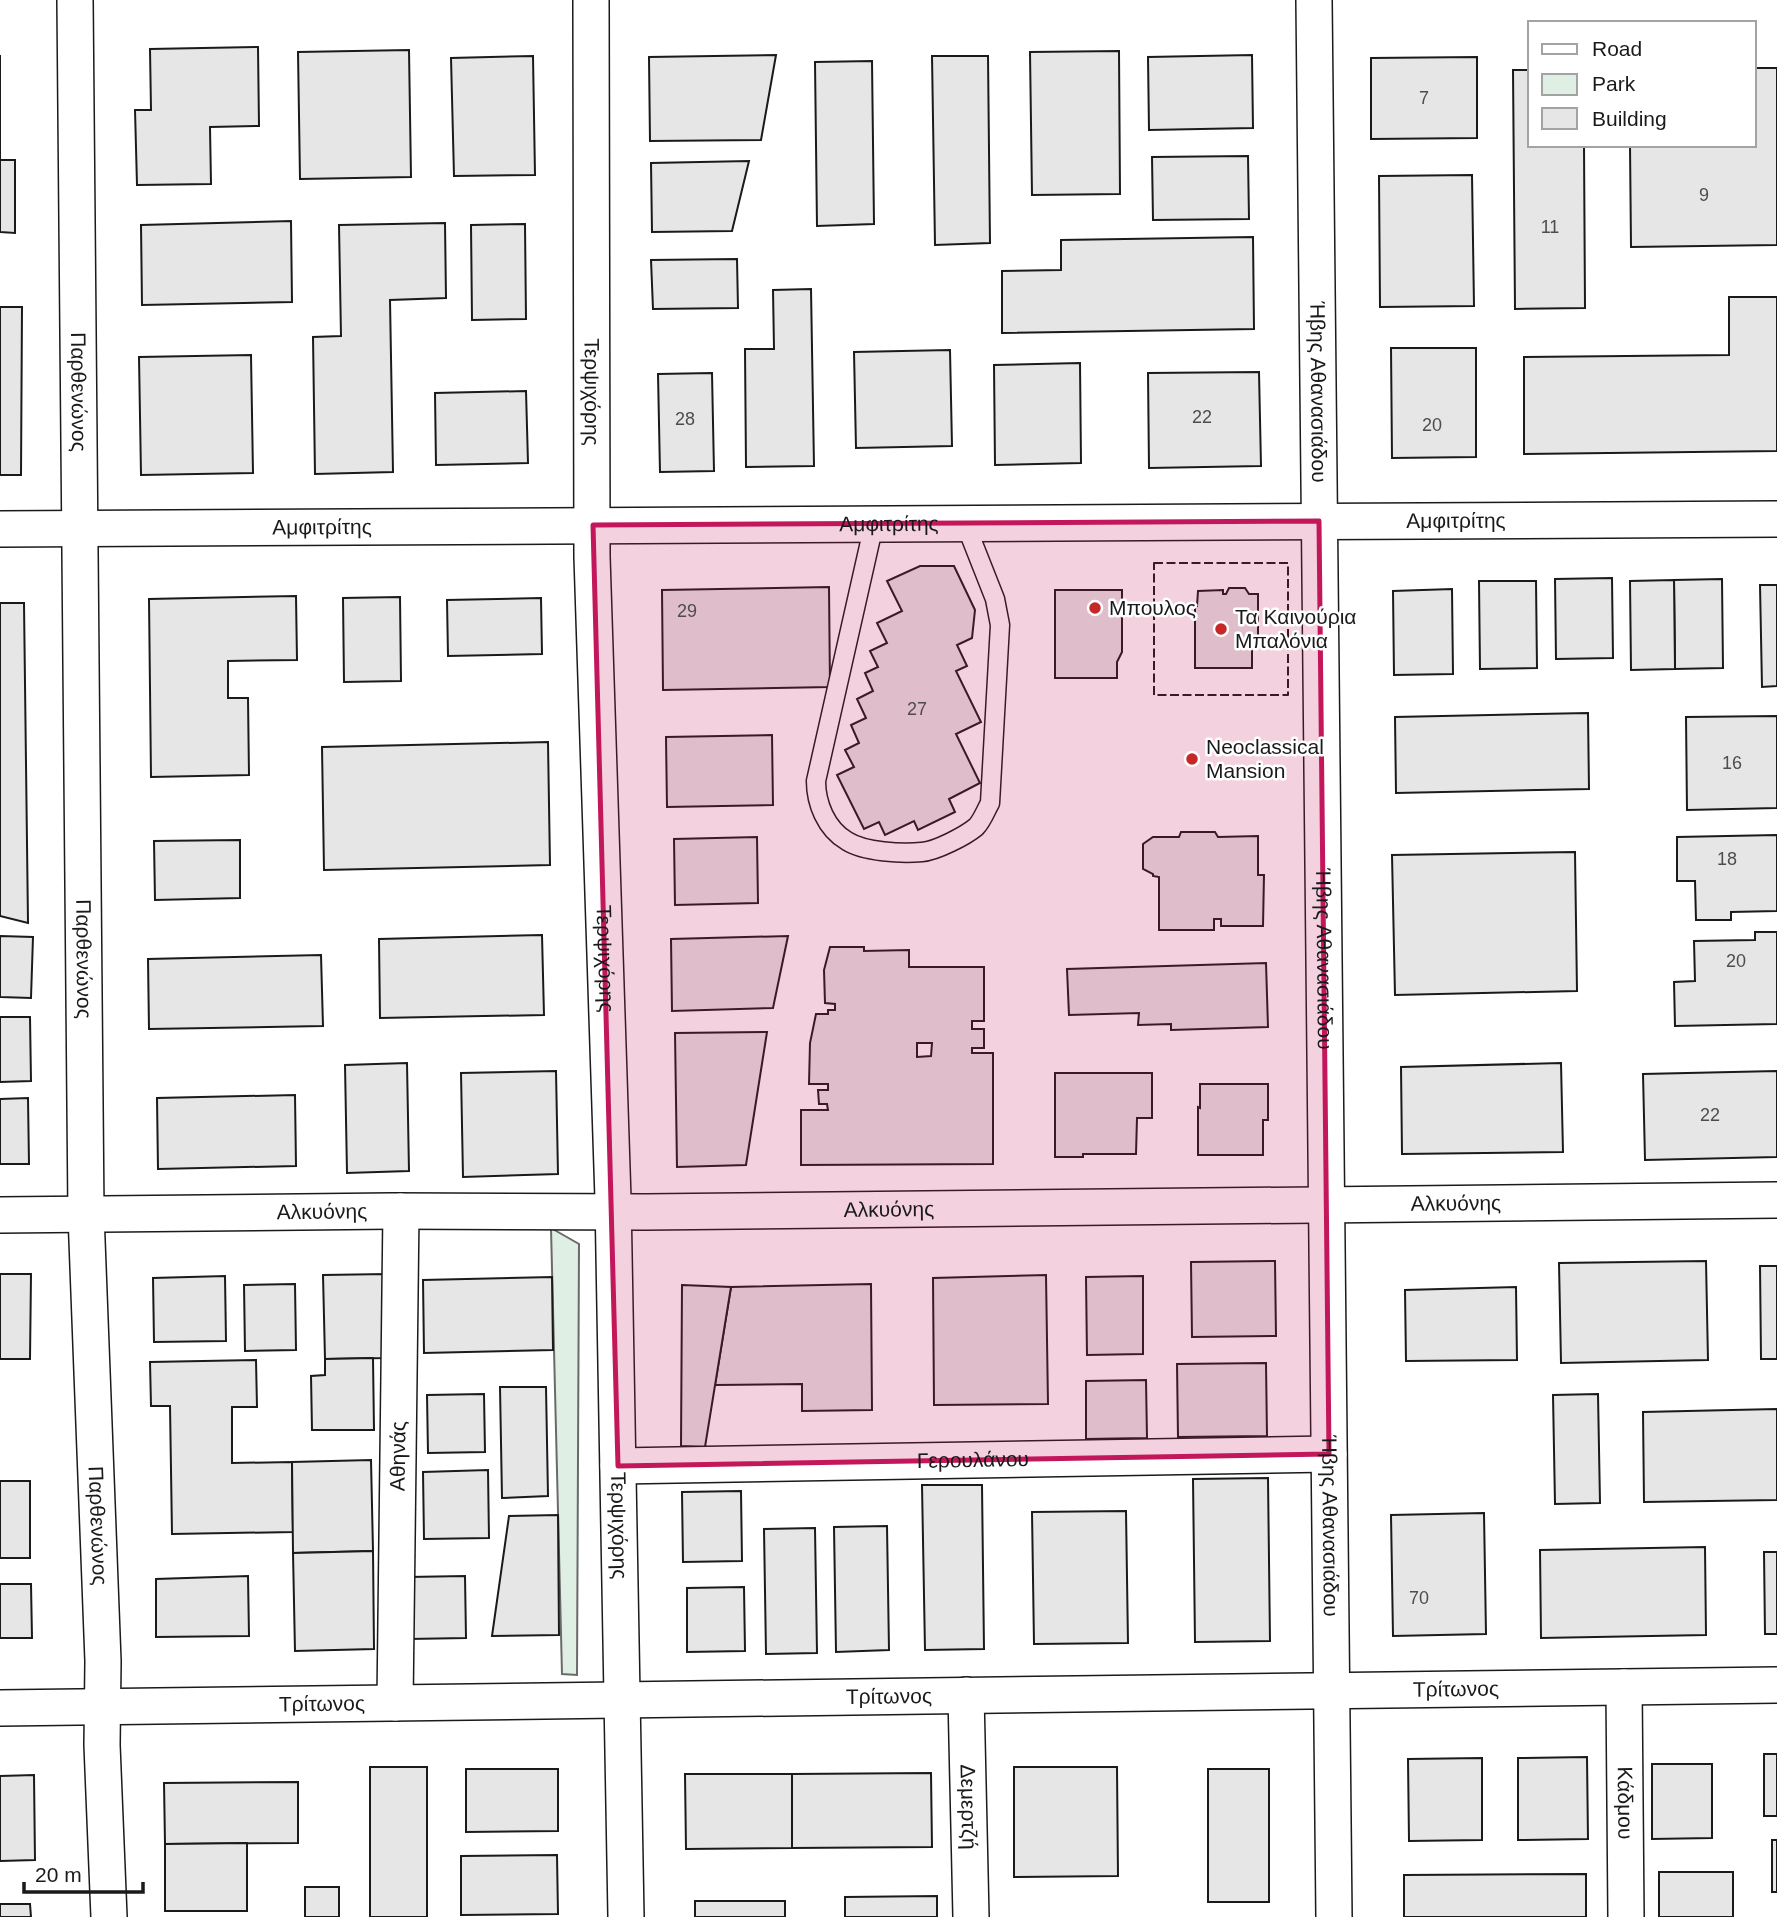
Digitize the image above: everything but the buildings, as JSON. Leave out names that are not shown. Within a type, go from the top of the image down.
[{"type":"street","name":"Παρθενώνος","points":[[75,0],[86,1214],[103,1661],[109,1917]]},
{"type":"street","name":"Τερψιχόρης","points":[[591,0],[593,525],[613,1212],[626,1917]]},
{"type":"street","name":"Ήβης Αθανασιάδου","points":[[1314,0],[1334,1917]]},
{"type":"street","name":"Αμφιτρίτης","points":[[0,528],[1777,519]]},
{"type":"street","name":"Αλκυόνης","points":[[0,1215],[613,1212],[1777,1200]]},
{"type":"street","name":"Αθηνάς","points":[[394,1703],[401,1211]]},
{"type":"street","name":"Γερουλάνου","points":[[618,1466],[1329,1454]]},
{"type":"street","name":"Τρίτωνος","points":[[0,1708],[1777,1685]]},
{"type":"street","name":"Κάδμου","points":[[1624,1687],[1626,1917]]},
{"type":"street","name":"Δεμερτζή","points":[[966,1695],[971,1917]]},
{"type":"lane","points":[[874,524],[816,781],[816,801],[828,822],[847,841],[880,851],[924,852],[954,840],[977,826],[990,803],[1000,625],[995,599],[965,523]]},
{"type":"highlighted area","points":[[1319,521],[1329,1454],[618,1466],[593,525]]},
{"type":"green space","points":[[551,1228],[579,1244],[577,1675],[562,1674]]},
{"type":"fence","points":[[1154,563],[1288,563],[1288,695],[1154,695],[1154,563]]},
{"type":"place","name":"Μπουλος","points":[[1095,608]]},
{"type":"place","name":"Τα Καινούρια Μπαλόνια","points":[[1221,629]]},
{"type":"place","name":"Neoclassical Mansion","points":[[1192,759]]}]
